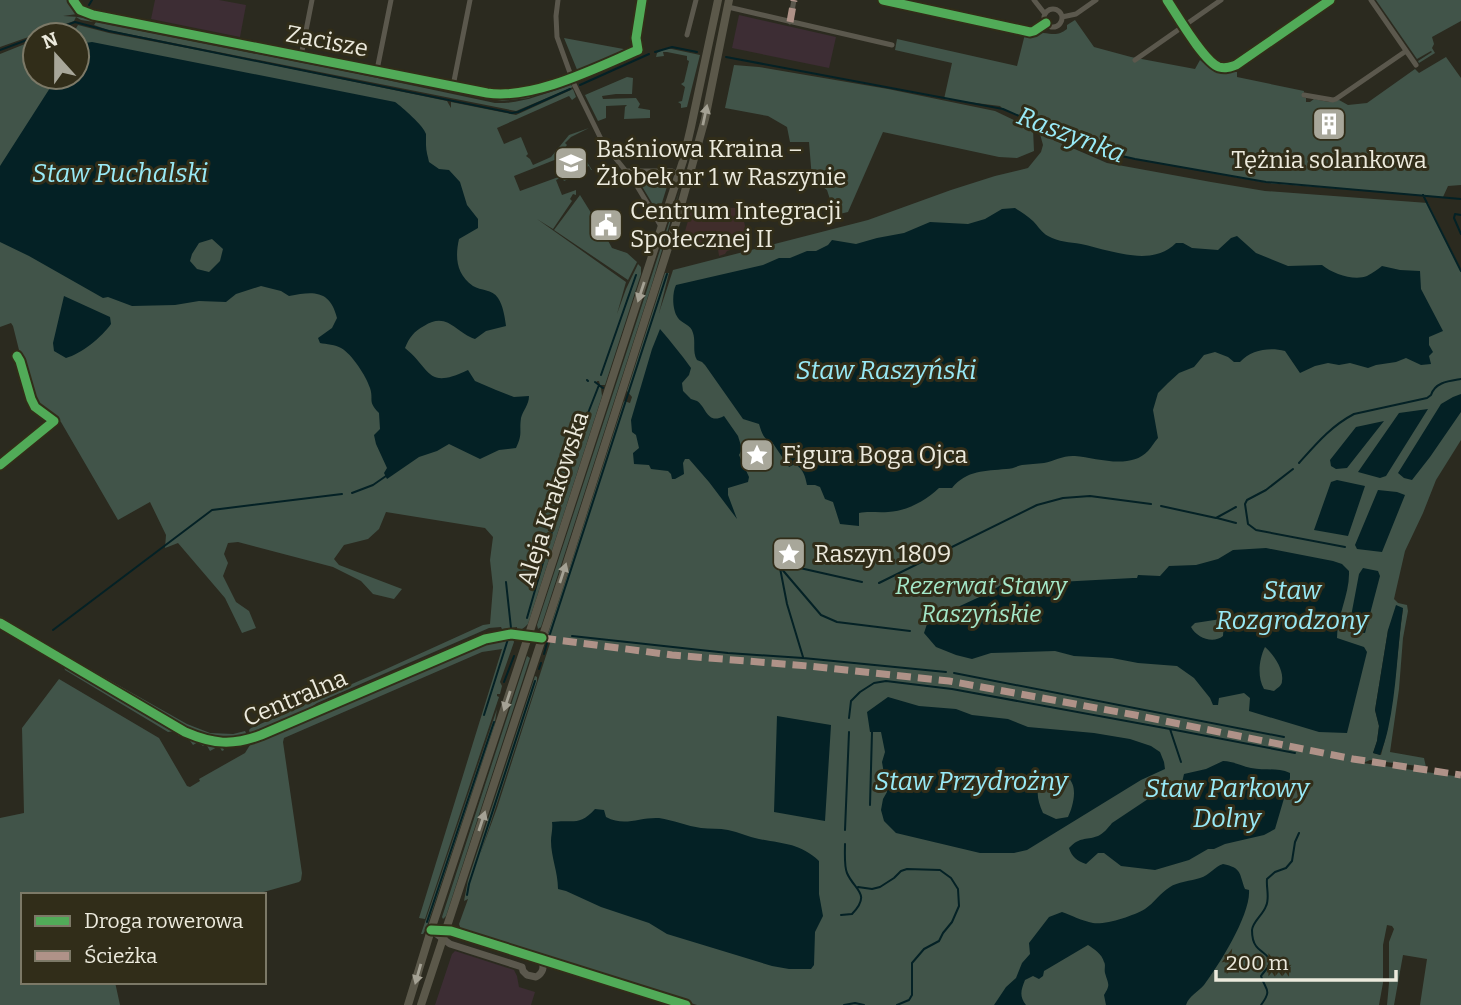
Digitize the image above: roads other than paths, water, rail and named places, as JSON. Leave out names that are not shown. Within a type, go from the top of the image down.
[{"type":"main road","name":"Aleja Krakowska","points":[[408,1005],[662,228],[691,127],[718,0]]},
{"type":"main road","name":"Aleja Krakowska","points":[[421,1005],[689,181],[729,4]]},
{"type":"main road","points":[[427,942],[435,945],[438,956]]},
{"type":"street","name":"Zacisze","points":[[73,0],[82,11],[93,15],[453,86],[509,94],[527,92],[571,78],[638,50],[636,38],[642,0]]},
{"type":"street","points":[[301,56],[312,0]]},
{"type":"street","points":[[377,71],[391,0]]},
{"type":"street","points":[[453,86],[470,0]]},
{"type":"street","points":[[558,0],[557,37],[571,78],[609,153],[636,184],[662,228]]},
{"type":"street","points":[[687,35],[696,0]]},
{"type":"street","points":[[790,22],[794,0]]},
{"type":"street","points":[[883,0],[1030,32],[1046,23]]},
{"type":"street","points":[[1034,0],[1045,14]]},
{"type":"street","points":[[1062,17],[1076,14],[1096,0]]},
{"type":"street","points":[[1167,0],[1212,63],[1220,68],[1236,65],[1330,0]]},
{"type":"street","points":[[1135,60],[1221,0]]},
{"type":"street","points":[[1371,0],[1416,65]]},
{"type":"street","points":[[729,4],[790,22],[892,45]]},
{"type":"street","points":[[1056,6],[1062,17],[1061,23],[1051,27],[1044,19],[1045,14],[1056,6]]},
{"type":"street","points":[[1304,95],[1336,99],[1406,51]]},
{"type":"street","points":[[626,171],[672,172],[689,181]]},
{"type":"street","points":[[636,184],[639,177],[647,171]]},
{"type":"street","points":[[0,465],[54,421],[35,407],[17,356]]},
{"type":"street","name":"Centralna","points":[[0,623],[185,732],[218,742],[241,742],[261,735],[485,639],[509,634],[542,638]]},
{"type":"street","points":[[431,930],[536,957],[687,1005]]},
{"type":"street","points":[[445,934],[450,944],[522,967]]},
{"type":"street","points":[[530,957],[524,961],[522,967],[530,977],[537,976],[550,967],[561,966]]},
{"type":"street","points":[[541,960],[542,971]]},
{"type":"water","name":"Staw Puchalski","points":[[91,42],[395,102],[426,134],[429,162],[439,169],[449,170],[460,182],[467,205],[478,219],[478,228],[459,239],[457,259],[460,271],[473,286],[493,293],[498,298],[506,326],[486,331],[475,339],[451,324],[432,322],[420,328],[405,348],[437,378],[454,376],[468,370],[475,381],[496,390],[514,397],[529,396],[521,418],[516,448],[499,450],[480,459],[449,444],[419,457],[387,479],[384,473],[387,468],[374,435],[380,429],[379,413],[372,403],[368,383],[350,355],[336,346],[320,343],[318,338],[332,328],[337,318],[325,297],[313,293],[289,296],[261,286],[236,294],[226,302],[199,301],[175,305],[132,306],[108,297],[103,298],[0,242],[0,166],[48,91],[91,91]],"holes":[[[212,239],[223,249],[220,261],[209,272],[197,269],[190,261],[199,243]]]},
{"type":"water","name":"Staw Raszyński","points":[[1015,208],[1052,238],[1117,253],[1155,255],[1176,243],[1192,248],[1218,250],[1237,236],[1256,253],[1288,266],[1322,265],[1338,274],[1356,278],[1367,276],[1382,266],[1420,271],[1421,289],[1443,331],[1429,337],[1433,352],[1429,356],[1431,364],[1421,365],[1406,358],[1368,368],[1350,363],[1328,363],[1300,373],[1285,351],[1255,352],[1240,362],[1234,362],[1215,352],[1204,355],[1194,367],[1179,373],[1158,393],[1153,410],[1158,438],[1141,457],[1113,461],[1071,456],[1044,463],[977,472],[952,488],[939,488],[909,507],[895,511],[859,513],[859,526],[840,524],[833,502],[825,499],[820,487],[807,485],[805,476],[795,464],[789,467],[772,442],[763,435],[759,424],[743,419],[705,365],[697,360],[692,330],[676,315],[673,297],[676,285],[763,265],[779,258],[790,258],[807,251],[816,251],[832,240],[856,244],[904,233],[930,222],[968,224],[985,219],[1002,209]]},
{"type":"water","points":[[64,296],[110,317],[111,324],[91,344],[66,358],[54,351],[53,343]]},
{"type":"water","points":[[660,329],[691,368],[682,383],[683,391],[697,401],[711,417],[724,416],[738,436],[742,449],[739,455],[749,477],[748,482],[728,488],[737,519],[689,459],[685,459],[683,463],[684,474],[675,479],[672,479],[668,471],[634,464],[633,453],[639,448],[636,435],[632,432],[631,420]]},
{"type":"water","points":[[1461,394],[1461,412],[1412,480],[1404,478],[1398,473],[1441,404]]},
{"type":"water","points":[[1428,409],[1386,476],[1380,478],[1358,472],[1399,413]]},
{"type":"water","points":[[1384,421],[1347,468],[1336,469],[1331,466],[1330,460],[1356,427]]},
{"type":"water","points":[[1337,480],[1365,486],[1348,536],[1314,530],[1331,482]]},
{"type":"water","points":[[1378,490],[1405,495],[1382,552],[1357,549],[1355,545]]},
{"type":"water","name":"Staw Rozgrodzony","points":[[1266,548],[1333,561],[1342,564],[1349,571],[1337,638],[1364,647],[1367,652],[1347,733],[1319,732],[1249,711],[1250,698],[1244,693],[1219,698],[1218,705],[1213,705],[1194,678],[1177,666],[1074,656],[1055,651],[991,653],[972,659],[936,647],[924,633],[927,624],[934,618],[1001,585],[1026,587],[1040,583],[1137,578],[1138,575],[1160,576],[1169,566],[1196,565],[1218,559],[1233,550]],"holes":[[[1221,619],[1224,621],[1223,636],[1215,640],[1206,639],[1191,627],[1195,623]],[[1265,647],[1280,667],[1282,676],[1281,684],[1274,691],[1264,689],[1260,679],[1260,662]]]},
{"type":"water","points":[[1363,568],[1378,571],[1380,576],[1365,633],[1355,632],[1349,627],[1359,574]]},
{"type":"water","points":[[1396,605],[1403,608],[1395,684],[1388,729],[1380,755],[1373,753],[1379,726],[1375,710],[1388,630]]},
{"type":"water","name":"Staw Przydrożny","points":[[888,697],[919,706],[956,709],[972,715],[1008,719],[1028,727],[1130,739],[1160,752],[1165,769],[1141,780],[1027,850],[1014,853],[980,853],[896,833],[884,821],[881,810],[887,792],[882,762],[885,752],[881,732],[870,732],[867,712]],"holes":[[[1056,774],[1067,777],[1074,791],[1068,817],[1056,819],[1043,813],[1038,795],[1043,781]]]},
{"type":"water","points":[[777,716],[831,725],[825,821],[774,812]]},
{"type":"water","name":"Staw Parkowy Dolny","points":[[1223,761],[1290,773],[1275,829],[1264,835],[1208,849],[1189,860],[1155,870],[1121,866],[1104,853],[1098,853],[1086,864],[1072,854],[1069,848],[1073,844],[1100,835],[1112,823],[1166,787],[1181,787],[1184,774],[1206,769]]},
{"type":"water","points":[[595,809],[604,810],[606,817],[619,821],[659,818],[701,828],[728,830],[791,845],[812,855],[819,861],[819,894],[823,916],[815,932],[814,965],[811,969],[772,966],[667,934],[649,923],[558,889],[551,847],[552,822],[580,820]]},
{"type":"water","points":[[1223,864],[1234,867],[1239,872],[1245,889],[1249,890],[1245,912],[1225,952],[1204,985],[1186,1005],[1106,1005],[1104,995],[1108,984],[1105,963],[1100,954],[1088,945],[1044,971],[1039,979],[1033,976],[1025,980],[1021,993],[1026,1005],[994,1005],[1016,978],[1022,963],[1030,954],[1029,943],[1049,917],[1062,912],[1093,923],[1119,919],[1145,909],[1173,885],[1203,877]]},
{"type":"waterway","points":[[89,5],[92,0]]},
{"type":"waterway","name":"Raszynka","points":[[91,26],[512,113],[570,89]]},
{"type":"waterway","name":"Raszynka","points":[[0,50],[21,42]]},
{"type":"waterway","name":"Raszynka","points":[[655,52],[672,47],[697,52]]},
{"type":"waterway","name":"Raszynka","points":[[580,85],[649,54]]},
{"type":"waterway","name":"Raszynka","points":[[726,57],[1003,109],[1100,151],[1135,159],[1266,182],[1461,199]]},
{"type":"waterway","points":[[1423,195],[1461,271]]},
{"type":"waterway","points":[[1461,215],[1455,214],[1454,218],[1461,234]]},
{"type":"waterway","points":[[550,634],[667,274]]},
{"type":"waterway","points":[[601,375],[636,275]]},
{"type":"waterway","points":[[1299,463],[1331,430],[1354,414],[1427,398],[1439,385],[1461,379]]},
{"type":"waterway","points":[[595,382],[603,388]]},
{"type":"waterway","points":[[527,618],[581,431],[599,385]]},
{"type":"waterway","points":[[1293,469],[1266,490],[1247,500],[1245,504],[1248,524],[1256,530],[1345,547]]},
{"type":"waterway","points":[[352,493],[373,485],[386,476]]},
{"type":"waterway","points":[[53,630],[212,510],[342,494]]},
{"type":"waterway","points":[[879,583],[1037,505],[1063,498],[1090,496],[1151,504]]},
{"type":"waterway","points":[[1161,506],[1216,518],[1236,507]]},
{"type":"waterway","points":[[1217,518],[1236,523]]},
{"type":"waterway","points":[[781,567],[791,566],[862,582]]},
{"type":"waterway","points":[[780,567],[821,615],[837,622],[910,631]]},
{"type":"waterway","points":[[780,568],[787,604],[803,657]]},
{"type":"waterway","points":[[506,582],[511,628]]},
{"type":"waterway","points":[[0,628],[14,637]]},
{"type":"waterway","points":[[572,636],[946,672]]},
{"type":"waterway","points":[[16,638],[60,664]]},
{"type":"waterway","points":[[484,715],[508,639]]},
{"type":"waterway","points":[[544,654],[547,643]]},
{"type":"waterway","points":[[504,682],[514,656]]},
{"type":"waterway","points":[[539,669],[541,663]]},
{"type":"waterway","points":[[65,667],[170,729]]},
{"type":"waterway","points":[[954,673],[1284,737]]},
{"type":"waterway","points":[[467,895],[535,681]]},
{"type":"waterway","points":[[849,718],[851,701],[874,683],[886,681],[952,689],[1170,729]]},
{"type":"waterway","points":[[427,922],[494,722]]},
{"type":"waterway","points":[[1181,762],[1170,729],[1295,753]]},
{"type":"waterway","points":[[845,830],[849,732]]},
{"type":"waterway","points":[[870,805],[872,732]]},
{"type":"waterway","points":[[1261,1005],[1267,992],[1261,976],[1268,967],[1269,960],[1255,944],[1252,930],[1267,903],[1267,879],[1286,868],[1292,861],[1299,833]]},
{"type":"waterway","points":[[841,915],[852,914],[861,901],[860,892],[846,870],[845,844]]},
{"type":"waterway","points":[[858,887],[880,887],[907,869],[940,870],[951,878],[958,889],[959,906],[952,922],[939,941],[924,949],[912,963],[912,995],[909,1000],[897,1005]]},
{"type":"waterway","points":[[844,1005],[864,1005]]},
{"type":"place","name":"Tężnia solankowa","points":[[1329,124]]},
{"type":"place","name":"Baśniowa Kraina – Żłobek nr 1 w Raszynie","points":[[571,163]]},
{"type":"place","name":"Centrum Integracji Społecznej II","points":[[606,225]]},
{"type":"place","name":"Figura Boga Ojca","points":[[757,455]]},
{"type":"place","name":"Raszyn 1809","points":[[789,554]]},
{"type":"park label","name":"Rezerwat Stawy Raszyńskie","points":[[981,600]]}]
